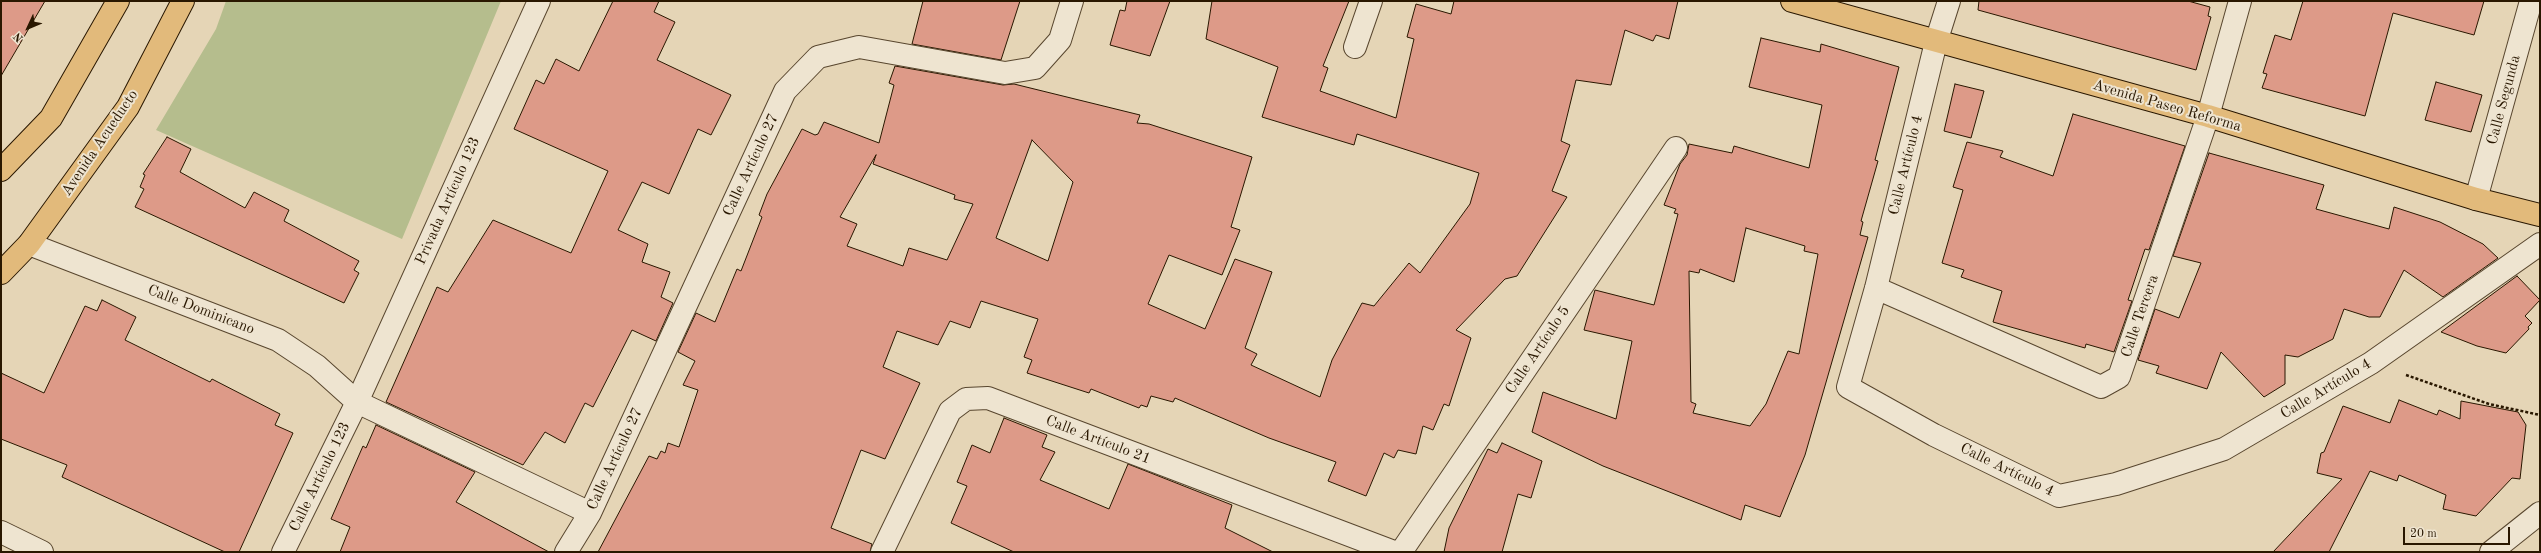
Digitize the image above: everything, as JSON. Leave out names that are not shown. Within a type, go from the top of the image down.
[{"type":"main road","points":[[1,170],[51,118],[118,1]]},
{"type":"main road","name":"Avenida Acueducto","points":[[1,273],[29,244],[128,107],[183,1]]},
{"type":"main road","name":"Avenida Paseo Reforma","points":[[1792,1],[2208,116],[2476,199],[2540,216]]},
{"type":"street","name":"Privada Artículo 123","points":[[357,402],[539,1]]},
{"type":"street","name":"Calle Artículo 27","points":[[566,552],[590,513],[785,91],[818,57],[859,47],[1005,73],[1035,68],[1060,40],[1072,1]]},
{"type":"street","points":[[1355,47],[1371,1]]},
{"type":"street","name":"Calle Artículo 4","points":[[1949,1],[1936,42],[1876,288],[1848,386],[1934,435],[2060,496],[2116,484],[2224,449],[2371,363],[2540,244]]},
{"type":"street","name":"Calle Tercera","points":[[1876,288],[2101,387],[2119,377],[2208,116],[2240,1]]},
{"type":"street","name":"Calle Segunda","points":[[2476,199],[2531,1]]},
{"type":"street","name":"Calle Artículo 5","points":[[1401,552],[1676,148]]},
{"type":"street","name":"Calle Dominicano","points":[[29,244],[278,340],[317,366],[357,402],[590,513]]},
{"type":"street","name":"Calle Artículo 21","points":[[882,552],[950,411],[966,399],[988,398],[1394,552]]},
{"type":"street","name":"Calle Artículo 123","points":[[283,552],[357,402]]},
{"type":"street","points":[[2490,552],[2540,513]]},
{"type":"street","points":[[1,532],[42,552]]},
{"type":"path","points":[[2371,363],[2489,404],[2540,415]]},
{"type":"green space","points":[[226,1],[501,1],[402,239],[156,130],[216,29]]},
{"type":"building","points":[[1,1],[45,1],[1,76]]},
{"type":"building","points":[[613,1],[659,1],[654,12],[675,22],[657,60],[731,95],[711,135],[698,129],[669,194],[642,182],[618,230],[648,244],[642,262],[670,272],[661,297],[673,303],[656,341],[632,330],[593,407],[585,403],[565,443],[545,432],[523,465],[386,402],[437,287],[448,292],[493,220],[571,253],[608,171],[514,129],[536,80],[544,84],[556,59],[579,71]]},
{"type":"building","points":[[923,1],[1020,1],[1001,60],[912,44]]},
{"type":"building","points":[[1127,1],[1170,1],[1150,56],[1110,45],[1120,10],[1125,11]]},
{"type":"building","points":[[1212,1],[1349,1],[1323,66],[1328,68],[1320,91],[1396,118],[1414,39],[1407,37],[1416,4],[1451,14],[1454,1],[1678,1],[1669,39],[1656,35],[1653,41],[1625,30],[1611,85],[1576,80],[1561,141],[1570,145],[1552,191],[1567,197],[1517,276],[1505,279],[1456,330],[1471,338],[1449,406],[1444,404],[1433,430],[1423,426],[1416,454],[1398,450],[1394,458],[1384,453],[1366,496],[1328,481],[1336,462],[1269,438],[1175,398],[1173,402],[1151,396],[1147,407],[1141,405],[1139,408],[1091,389],[1089,393],[1027,373],[1032,360],[1024,357],[1038,319],[981,301],[970,328],[950,321],[938,345],[897,331],[883,367],[920,383],[885,459],[861,450],[831,528],[872,544],[870,552],[598,552],[649,456],[657,459],[661,451],[665,453],[668,443],[679,447],[698,390],[683,385],[695,361],[678,352],[696,313],[715,322],[737,269],[741,271],[762,217],[759,215],[767,194],[802,129],[815,135],[818,134],[824,122],[879,143],[894,85],[889,83],[895,66],[1003,85],[1014,84],[1140,115],[1137,123],[1149,124],[1252,157],[1231,227],[1240,230],[1222,275],[1169,255],[1148,304],[1205,329],[1235,259],[1272,272],[1245,348],[1257,354],[1251,365],[1320,397],[1332,360],[1362,303],[1374,306],[1409,263],[1420,273],[1470,204],[1479,173],[1357,134],[1354,145],[1262,117],[1278,67],[1206,39]],"holes":[[[1032,140],[1073,182],[1048,261],[996,238]],[[876,155],[873,164],[955,195],[954,199],[973,204],[947,260],[909,248],[903,266],[847,246],[857,224],[840,217]]]},
{"type":"building","points":[[1979,1],[2188,1],[2210,7],[2208,16],[2211,17],[2196,70],[1978,10]]},
{"type":"building","points":[[2303,1],[2484,1],[2474,35],[2393,13],[2365,116],[2262,88],[2267,74],[2263,73],[2275,35],[2291,40]]},
{"type":"building","points":[[1761,38],[1820,52],[1821,44],[1899,67],[1875,160],[1878,161],[1861,221],[1863,222],[1860,235],[1868,237],[1805,455],[1780,517],[1745,505],[1741,520],[1603,466],[1532,432],[1543,392],[1616,419],[1632,341],[1584,330],[1595,290],[1654,305],[1678,214],[1674,213],[1676,209],[1664,205],[1680,164],[1687,155],[1689,144],[1732,153],[1734,146],[1809,168],[1822,105],[1749,87]],"holes":[[[1746,228],[1805,246],[1804,251],[1818,254],[1799,354],[1788,351],[1766,404],[1750,426],[1693,413],[1696,404],[1691,402],[1689,271],[1699,273],[1700,269],[1734,282]]]},
{"type":"building","points":[[2436,82],[2482,95],[2471,132],[2425,120]]},
{"type":"building","points":[[1955,84],[1984,91],[1971,138],[1944,131]]},
{"type":"building","points":[[2073,114],[2185,146],[2149,250],[2145,249],[2128,300],[2132,301],[2114,352],[2086,344],[2085,348],[1993,322],[2002,291],[1961,277],[1964,270],[1942,263],[1963,190],[1953,187],[1967,142],[2003,151],[2000,157],[2053,176]]},
{"type":"building","points":[[167,137],[191,149],[180,172],[245,208],[254,192],[289,210],[284,221],[359,261],[354,270],[359,273],[344,303],[135,207],[144,189],[140,187],[145,175],[143,174]]},
{"type":"building","points":[[2209,153],[2324,185],[2316,209],[2389,229],[2394,207],[2440,222],[2483,244],[2498,258],[2443,297],[2404,270],[2380,317],[2369,317],[2344,309],[2333,339],[2298,357],[2285,355],[2285,384],[2264,397],[2221,352],[2207,389],[2156,373],[2159,366],[2138,360],[2155,309],[2179,318],[2201,263],[2173,256]]},
{"type":"building","points":[[2517,276],[2540,300],[2525,316],[2532,323],[2528,327],[2529,329],[2506,353],[2477,346],[2441,332]]},
{"type":"building","points":[[102,300],[136,317],[125,340],[210,382],[212,379],[280,414],[275,425],[293,433],[239,552],[225,552],[62,477],[67,465],[1,439],[1,373],[44,393],[85,306],[97,311]]},
{"type":"building","points":[[2399,400],[2437,415],[2439,410],[2460,419],[2461,401],[2518,412],[2526,425],[2520,479],[2512,478],[2476,516],[2443,509],[2446,495],[2399,475],[2397,481],[2370,471],[2329,552],[2273,552],[2342,479],[2317,473],[2321,453],[2324,452],[2343,406],[2390,423]]},
{"type":"building","points":[[1004,418],[1047,435],[1042,447],[1055,452],[1040,480],[1109,509],[1128,464],[1232,505],[1225,528],[1273,552],[1014,552],[951,523],[967,486],[957,482],[972,445],[990,453]]},
{"type":"building","points":[[376,425],[475,472],[456,502],[549,552],[340,552],[350,527],[331,519],[363,446],[366,448]]},
{"type":"building","points":[[1502,443],[1542,461],[1531,498],[1518,494],[1502,552],[1444,552],[1449,528],[1488,449],[1497,453]]}]
